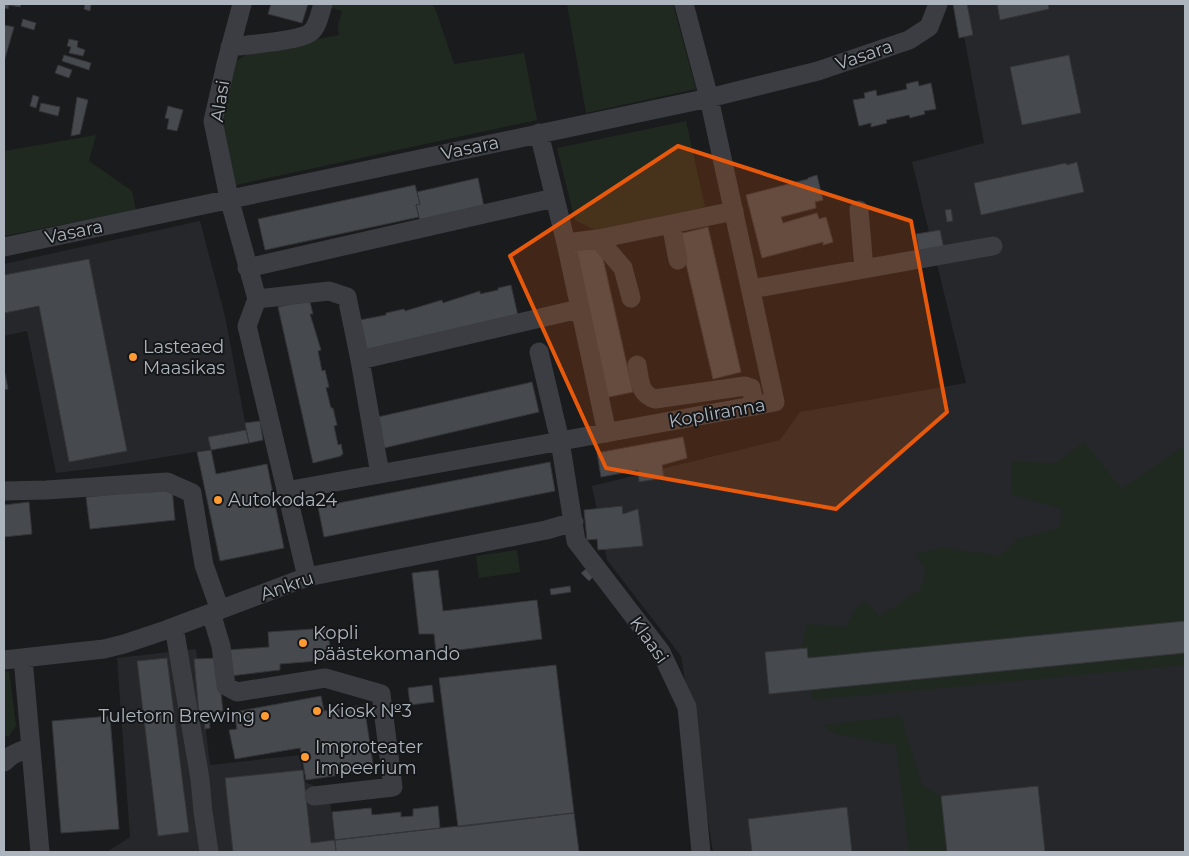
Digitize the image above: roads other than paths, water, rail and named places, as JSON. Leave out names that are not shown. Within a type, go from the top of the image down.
[{"type":"street","name":"Alasi","points":[[242,4],[213,121],[229,198],[256,299]]},
{"type":"street","points":[[230,47],[294,38],[310,33],[316,25],[322,4]]},
{"type":"street","name":"Kopliranna","points":[[286,491],[775,402],[709,98],[684,4]]},
{"type":"street","name":"Vasara","points":[[4,247],[709,98],[818,71],[909,40],[929,26],[938,4]]},
{"type":"street","points":[[539,133],[566,243],[607,433]]},
{"type":"street","points":[[247,268],[554,198]]},
{"type":"street","points":[[858,210],[864,269]]},
{"type":"street","points":[[566,243],[598,239],[734,211]]},
{"type":"street","points":[[671,224],[678,260]]},
{"type":"street","points":[[598,239],[622,268],[631,298]]},
{"type":"street","points":[[751,289],[993,246]]},
{"type":"street","points":[[307,577],[247,326],[256,299],[329,291],[346,297],[360,360],[380,474]]},
{"type":"street","points":[[360,360],[579,309]]},
{"type":"street","name":"Klaasi","points":[[539,352],[560,441],[576,541],[661,652],[687,707],[701,852]]},
{"type":"street","points":[[636,365],[642,390],[651,398],[745,386],[752,390],[755,406]]},
{"type":"street","points":[[4,492],[167,482],[192,493],[204,565],[215,611],[226,686],[237,692],[325,678],[381,694],[392,787],[314,796]]},
{"type":"street","name":"Ankru","points":[[4,660],[104,649],[174,627],[307,577],[546,530],[574,522]]},
{"type":"street","points":[[174,627],[200,779],[202,812],[209,852]]},
{"type":"street","points":[[24,658],[40,852]]},
{"type":"street","points":[[4,762],[12,755],[30,747]]},
{"type":"place","name":"Lasteaed Maasikas","points":[[133,357]]},
{"type":"place","name":"Autokoda24","points":[[218,500]]},
{"type":"place","name":"Kopli päästekomando","points":[[303,643]]},
{"type":"place","name":"Kiosk №3","points":[[317,711]]},
{"type":"place","name":"Tuletorn Brewing","points":[[265,716]]},
{"type":"place","name":"Improteater Impeerium","points":[[305,757]]}]
